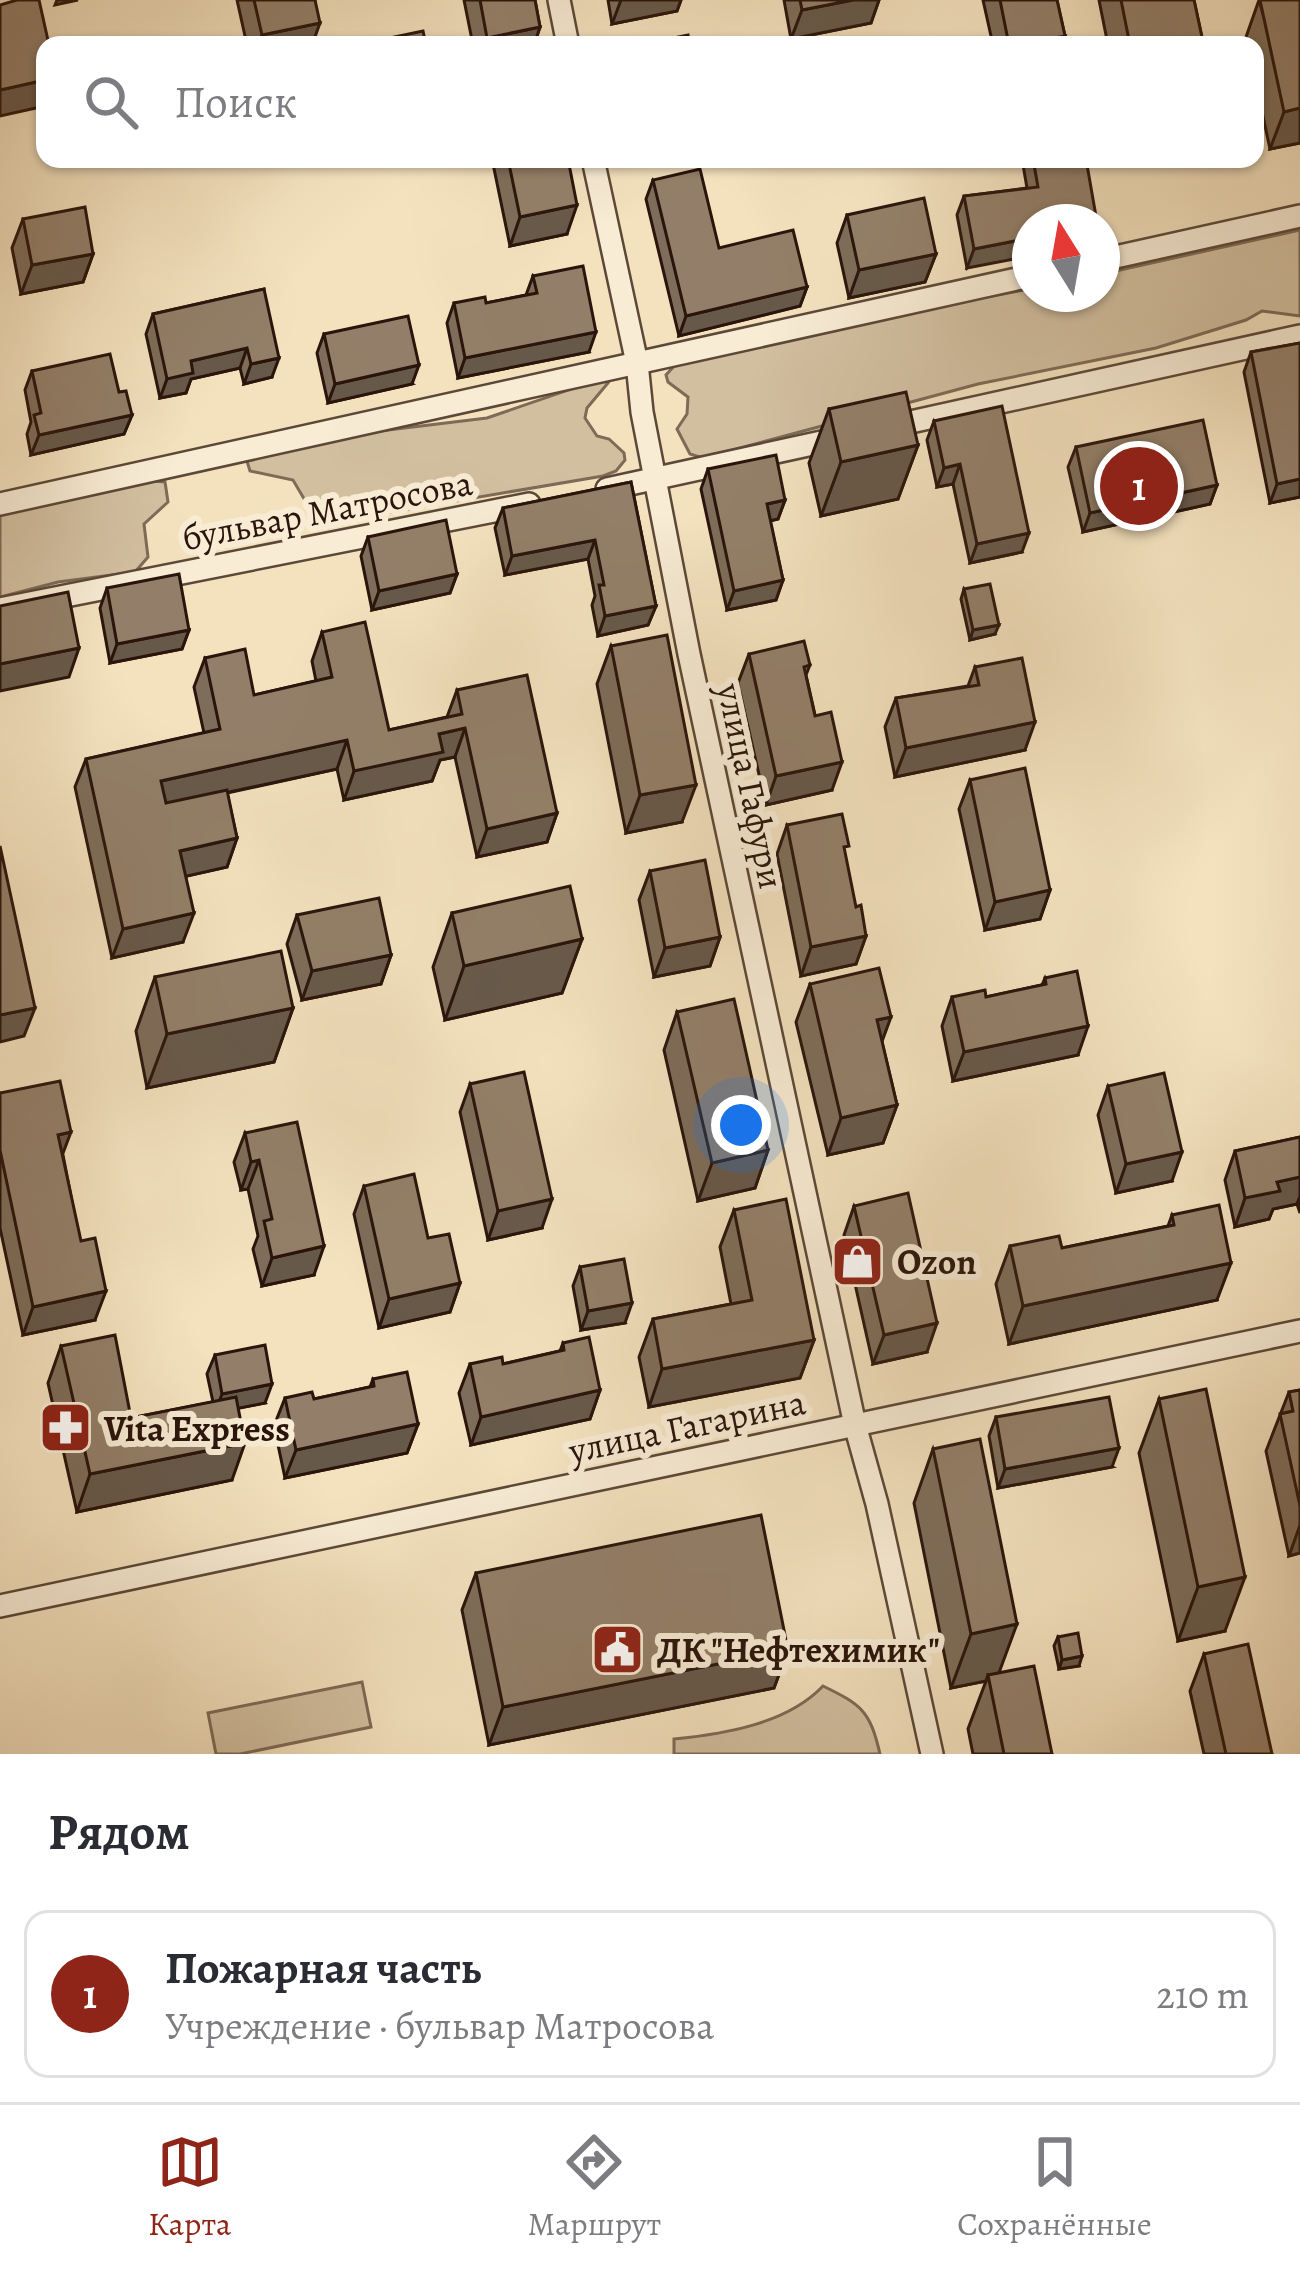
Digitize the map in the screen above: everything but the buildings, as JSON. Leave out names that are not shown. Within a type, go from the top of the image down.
[{"type":"street","points":[[559,0],[566,36]]},
{"type":"street","name":"улица Гафури","points":[[595,168],[637,363],[655,479],[855,1425],[932,1754]]},
{"type":"street","points":[[1120,256],[1300,216]]},
{"type":"street","name":"бульвар Матросова","points":[[0,504],[1012,280]]},
{"type":"street","points":[[592,492],[1300,336]]},
{"type":"street","name":"бульвар Матросова","points":[[0,609],[550,500]]},
{"type":"street","name":"улица Гагарина","points":[[0,1606],[1300,1331]]},
{"type":"shaded area","points":[[1300,230],[1300,316],[1262,311],[1156,348],[978,384],[703,458],[690,454],[677,429],[687,414],[688,397],[668,382],[666,375],[676,364],[1012,292],[1012,312],[1120,312],[1120,270]]},
{"type":"shaded area","points":[[600,379],[608,383],[587,408],[585,418],[597,436],[609,439],[624,453],[625,460],[616,471],[603,476],[344,520],[313,514],[293,480],[250,471],[246,458],[322,438],[487,418]]},
{"type":"shaded area","points":[[165,482],[168,502],[144,524],[148,557],[135,572],[58,582],[0,597],[0,515]]},
{"type":"shaded area","points":[[362,1682],[371,1727],[240,1754],[216,1754],[208,1713]]},
{"type":"shaded area","points":[[823,1686],[862,1711],[880,1754],[674,1754],[674,1739],[734,1730],[773,1718]]},
{"type":"place","name":"Пожарная часть","points":[[1139,486]]},
{"type":"place","name":"Ozon","points":[[858,1261]]},
{"type":"place","name":"Vita Express","points":[[65,1428]]},
{"type":"place","name":"ДК \"Нефтехимик\"","points":[[618,1649]]}]
